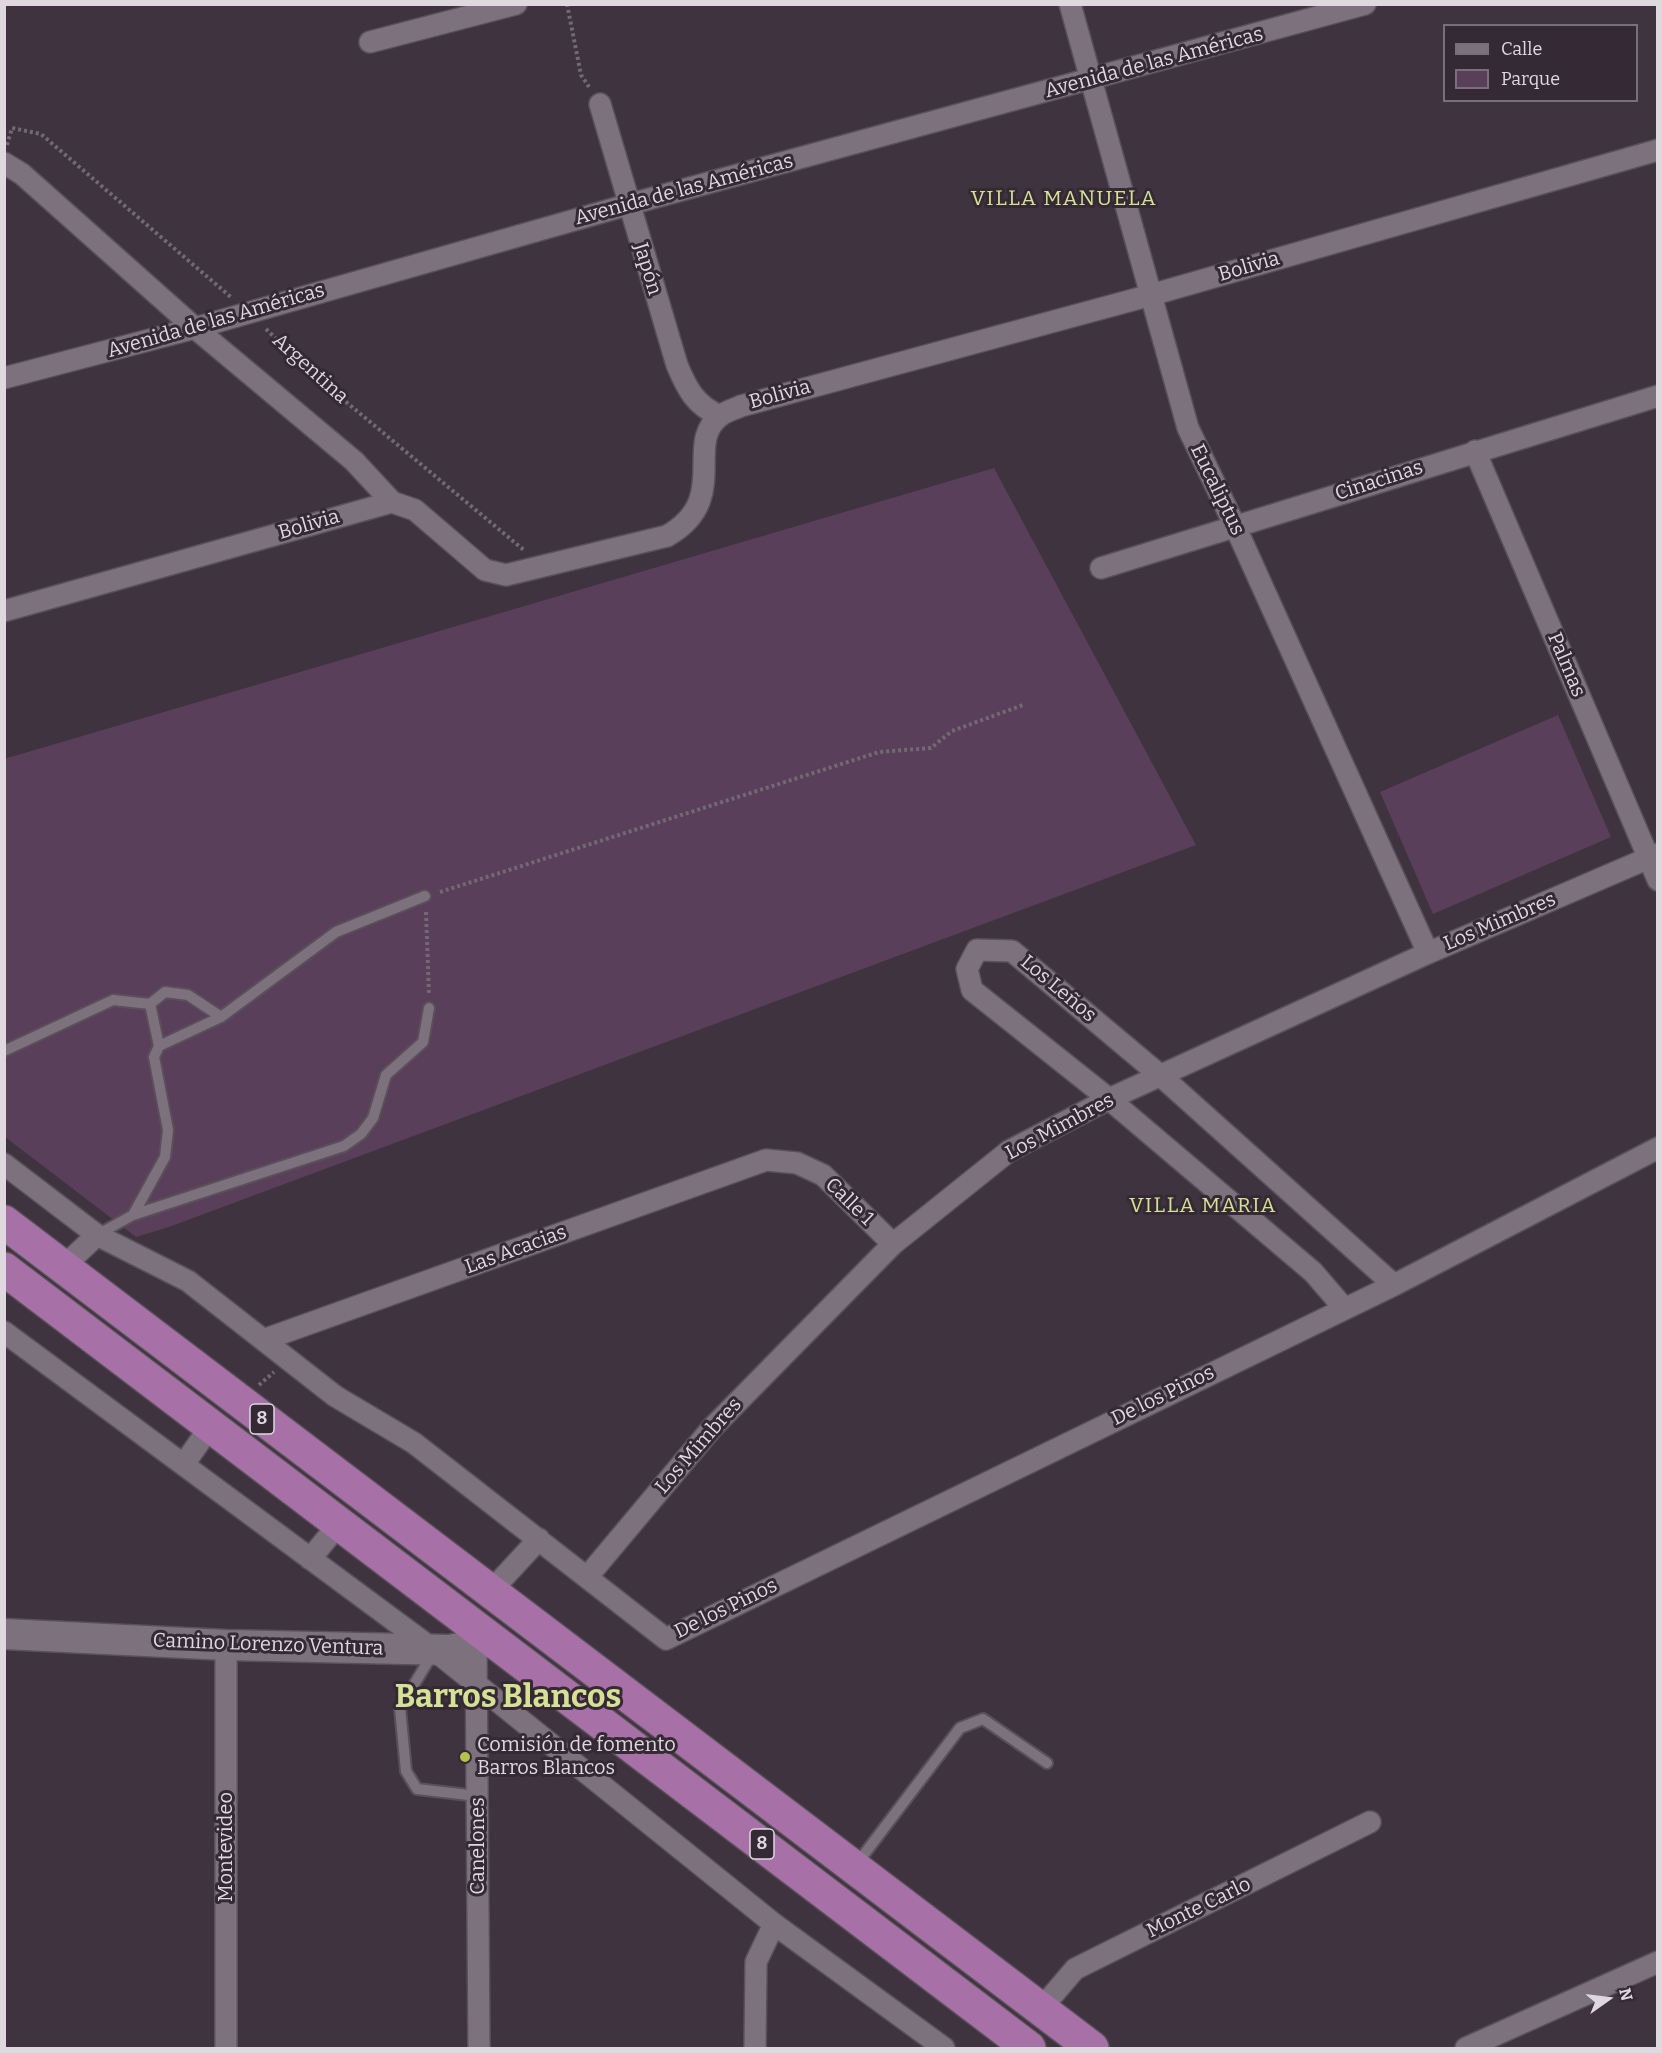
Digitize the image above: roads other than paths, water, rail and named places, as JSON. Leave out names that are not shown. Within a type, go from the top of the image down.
[{"type":"highway","name":"8","points":[[4,1222],[1092,2049]]},
{"type":"highway","name":"8","points":[[4,1269],[338,1525],[485,1643],[1015,2044]]},
{"type":"street","points":[[370,42],[516,4]]},
{"type":"street","name":"Eucaliptus","points":[[1070,4],[1188,428],[1235,526],[1428,953]]},
{"type":"street","name":"Avenida de las Américas","points":[[4,378],[195,328],[627,205],[1090,81],[1365,4]]},
{"type":"street","name":"Japón","points":[[600,104],[627,205],[687,390],[704,409],[720,416]]},
{"type":"street","name":"Bolivia","points":[[720,416],[741,406],[1151,295],[1658,150]]},
{"type":"street","name":"Argentina","points":[[4,163],[22,174],[195,328],[354,461],[392,502]]},
{"type":"street","name":"Cinacinas","points":[[1101,568],[1658,396]]},
{"type":"street","points":[[392,502],[416,510],[485,570],[506,575],[667,536],[684,527],[698,507],[704,487],[704,446],[710,428],[720,416]]},
{"type":"street","name":"Palmas","points":[[1475,451],[1653,856],[1658,880]]},
{"type":"street","name":"Bolivia","points":[[4,611],[392,502]]},
{"type":"street","name":"Los Mimbres","points":[[588,1576],[711,1428],[893,1244],[1009,1151],[1109,1099],[1428,953],[1653,856]]},
{"type":"street","name":"Los Leños","points":[[1344,1308],[1313,1272],[1109,1099],[972,990],[967,969],[977,950],[1012,951],[1161,1076],[1394,1285]]},
{"type":"street","name":"De los Pinos","points":[[588,1576],[666,1639],[1394,1285],[1658,1148]]},
{"type":"street","name":"Calle 1","points":[[766,1160],[797,1163],[823,1176],[893,1244]]},
{"type":"street","name":"Las Acacias","points":[[266,1339],[766,1160]]},
{"type":"street","points":[[4,1164],[97,1235],[188,1281],[266,1339],[287,1359],[335,1396],[414,1443],[588,1576]]},
{"type":"street","points":[[63,1266],[97,1235]]},
{"type":"street","points":[[4,1332],[434,1650],[774,1924],[944,2049]]},
{"type":"street","points":[[184,1464],[210,1427]]},
{"type":"street","points":[[310,1559],[338,1525]]},
{"type":"street","points":[[490,1592],[540,1539]]},
{"type":"street","points":[[485,1643],[520,1615]]},
{"type":"street","name":"Camino Lorenzo Ventura","points":[[4,1634],[226,1645],[434,1650],[450,1650],[485,1643]]},
{"type":"street","name":"Canelones","points":[[479,2049],[476,1685],[485,1643]]},
{"type":"street","name":"Montevideo","points":[[226,1645],[226,2049]]},
{"type":"street","name":"Monte Carlo","points":[[1040,2010],[1075,1970],[1371,1822]]},
{"type":"street","points":[[755,2049],[756,1962],[774,1924]]},
{"type":"street","points":[[1467,2049],[1658,1962]]},
{"type":"lane","points":[[159,1046],[221,1017],[336,932],[425,896]]},
{"type":"lane","points":[[4,1051],[113,1000],[150,1004],[165,992],[188,995],[221,1017]]},
{"type":"lane","points":[[133,1215],[165,1156],[168,1130],[154,1057],[159,1046],[150,1004]]},
{"type":"lane","points":[[97,1235],[133,1215],[344,1146],[362,1134],[373,1118],[386,1075],[423,1042],[429,1008]]},
{"type":"lane","points":[[434,1650],[400,1708],[406,1771],[417,1789],[477,1796]]},
{"type":"lane","points":[[854,1868],[960,1728],[971,1722],[984,1719],[1047,1763]]},
{"type":"place","name":"Comisión de fomento Barros Blancos","points":[[465,1757]]},
{"type":"district","name":"VILLA MANUELA","points":[[1064,199]]},
{"type":"district","name":"VILLA MARIA","points":[[1203,1206]]},
{"type":"district","name":"Barros Blancos","points":[[508,1698]]}]
